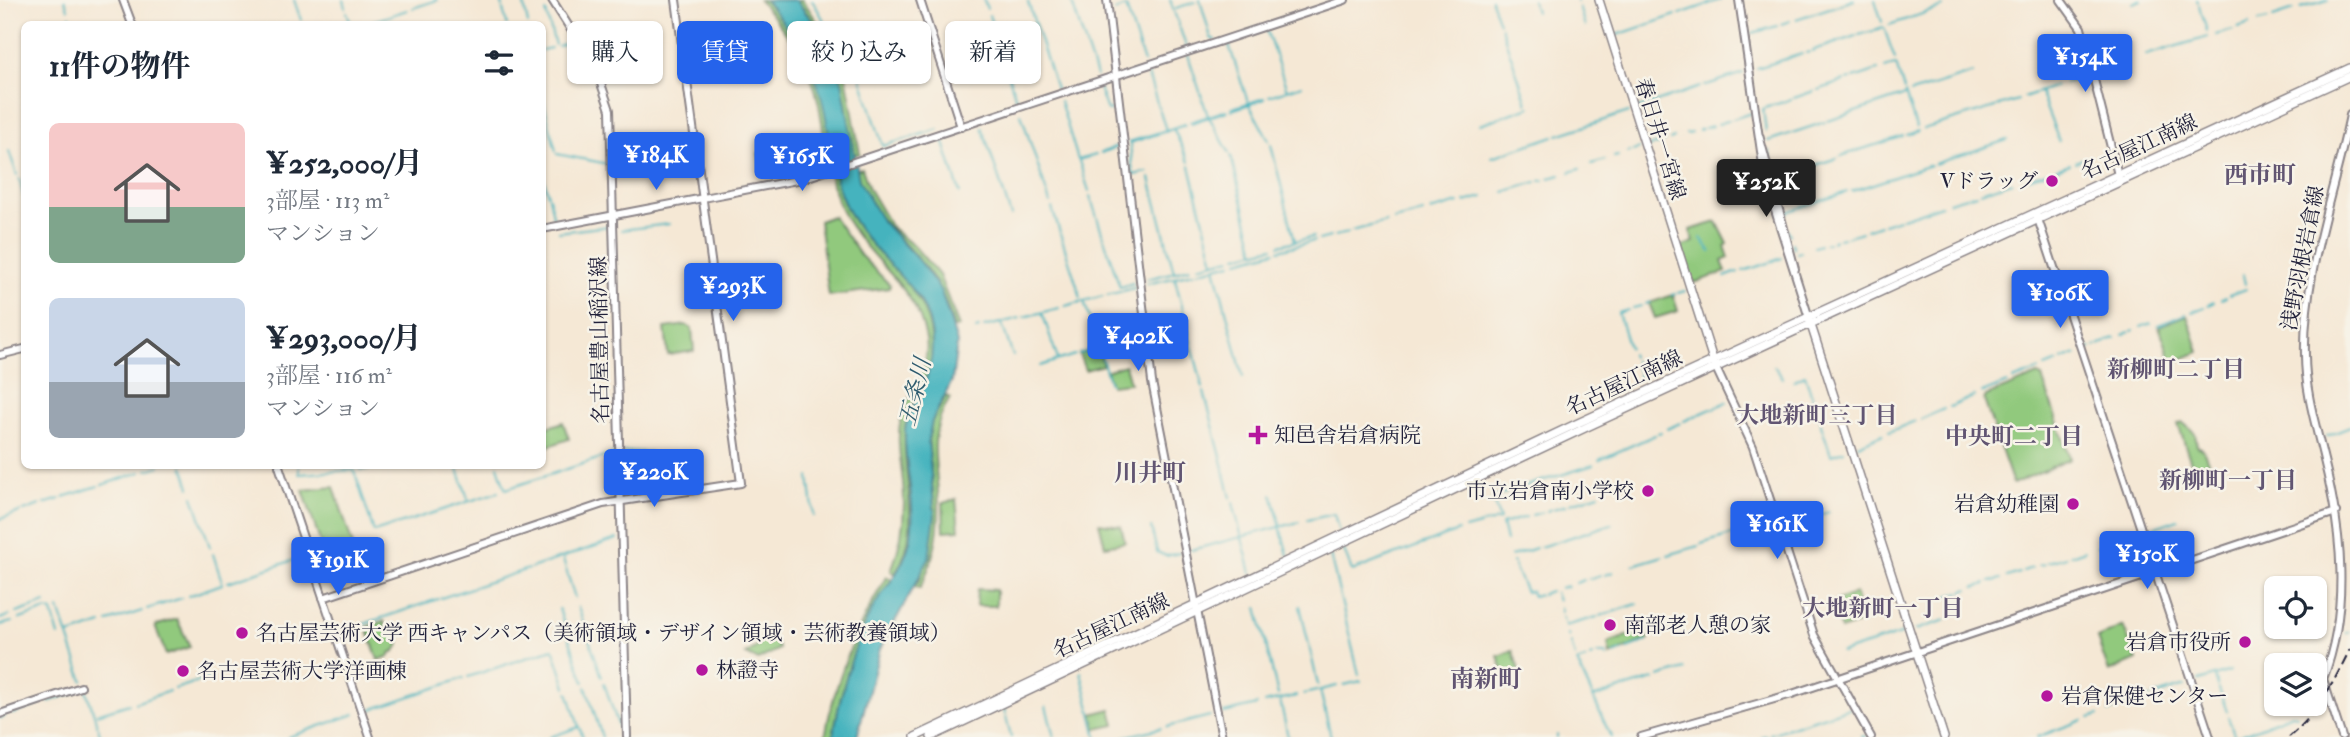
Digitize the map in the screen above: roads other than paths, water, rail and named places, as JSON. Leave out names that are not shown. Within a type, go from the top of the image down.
[{"type":"main road","name":"春日井一宮線","points":[[1599,0],[1715,365]]},
{"type":"main road","name":"名古屋江南線","points":[[915,737],[2119,179],[2350,68]]},
{"type":"main road","name":"名古屋江南線","points":[[2119,179],[2350,76]]},
{"type":"main road","points":[[1810,321],[1944,737]]},
{"type":"main road","name":"名古屋江南線","points":[[931,737],[1196,608]]},
{"type":"street","points":[[123,0],[131,21]]},
{"type":"street","name":"名古屋豊山稲沢線","points":[[552,0],[596,69],[605,93],[611,126],[627,737]]},
{"type":"street","points":[[324,598],[621,500],[741,483],[676,0]]},
{"type":"street","points":[[920,0],[961,127]]},
{"type":"street","points":[[1107,0],[1152,382],[1222,737]]},
{"type":"street","points":[[546,228],[757,190],[827,172],[1345,0]]},
{"type":"street","points":[[1739,0],[1757,132],[1764,143],[1798,285],[1810,321]]},
{"type":"street","points":[[2061,0],[2081,28],[2119,179]]},
{"type":"street","name":"浅野羽根岩倉線","points":[[2342,737],[2323,680],[2333,656],[2339,627],[2342,553],[2336,512],[2306,382],[2305,338],[2311,289],[2350,114]]},
{"type":"street","points":[[2037,217],[2210,737]]},
{"type":"street","points":[[0,355],[21,350]]},
{"type":"street","points":[[1715,365],[1754,447],[1814,635],[1871,737]]},
{"type":"street","points":[[280,469],[370,737]]},
{"type":"street","points":[[1641,737],[1701,722],[1838,679],[2336,512]]},
{"type":"street","points":[[0,714],[81,687]]},
{"type":"water","points":[[765,0],[796,0],[812,21],[787,21],[787,29]]},
{"type":"water","points":[[817,84],[843,84],[859,180],[882,221],[920,262],[941,291],[957,343],[952,381],[932,421],[928,440],[935,516],[929,559],[880,649],[857,737],[833,737],[842,690],[856,645],[873,607],[904,560],[911,536],[912,506],[905,430],[928,372],[932,336],[920,300],[871,244],[846,207],[834,173]]},
{"type":"waterway","points":[[65,0],[68,9]]},
{"type":"waterway","points":[[294,0],[301,20]]},
{"type":"waterway","points":[[344,0],[346,8]]},
{"type":"waterway","points":[[413,8],[437,0]]},
{"type":"waterway","points":[[501,0],[503,7]]},
{"type":"waterway","points":[[812,0],[844,54],[853,53],[883,146],[939,129]]},
{"type":"waterway","points":[[984,0],[987,9]]},
{"type":"waterway","points":[[1071,0],[1096,76]]},
{"type":"waterway","points":[[1170,0],[1187,49]]},
{"type":"waterway","points":[[1200,0],[1211,38],[1215,40]]},
{"type":"waterway","points":[[1491,0],[1499,23]]},
{"type":"waterway","points":[[1532,0],[1536,12]]},
{"type":"waterway","points":[[1680,14],[1720,0]]},
{"type":"waterway","points":[[1796,19],[1854,0]]},
{"type":"waterway","points":[[1875,0],[1882,22]]},
{"type":"waterway","points":[[2133,3],[2141,0]]},
{"type":"waterway","points":[[2301,8],[2328,0]]},
{"type":"waterway","points":[[1028,2],[1056,89]]},
{"type":"waterway","points":[[1176,8],[1195,2]]},
{"type":"waterway","points":[[524,5],[527,21]]},
{"type":"waterway","points":[[2199,5],[2201,13]]},
{"type":"waterway","points":[[1115,11],[1126,7],[1144,63]]},
{"type":"waterway","points":[[1579,7],[1585,26]]},
{"type":"waterway","points":[[1889,25],[1943,7]]},
{"type":"waterway","points":[[373,21],[407,10]]},
{"type":"waterway","points":[[503,10],[506,21]]},
{"type":"waterway","points":[[2273,17],[2294,10]]},
{"type":"waterway","points":[[347,12],[350,21]]},
{"type":"waterway","points":[[546,12],[555,45]]},
{"type":"waterway","points":[[989,15],[1017,102]]},
{"type":"waterway","points":[[1614,36],[1676,15]]},
{"type":"waterway","points":[[2202,15],[2207,31]]},
{"type":"waterway","points":[[70,16],[72,21]]},
{"type":"waterway","points":[[2259,21],[2268,19]]},
{"type":"waterway","points":[[1781,24],[1790,21]]},
{"type":"waterway","points":[[2238,28],[2250,24]]},
{"type":"waterway","points":[[1753,33],[1777,26]]},
{"type":"waterway","points":[[1501,27],[1527,103]]},
{"type":"waterway","points":[[1875,30],[1883,27]]},
{"type":"waterway","points":[[1884,28],[1895,59]]},
{"type":"waterway","points":[[1266,29],[1287,90]]},
{"type":"waterway","points":[[2216,35],[2233,30]]},
{"type":"waterway","points":[[1859,35],[1873,31]]},
{"type":"waterway","points":[[1824,47],[1856,36]]},
{"type":"waterway","points":[[2146,55],[2208,37]]},
{"type":"waterway","points":[[1228,42],[1248,102]]},
{"type":"waterway","points":[[558,46],[563,44]]},
{"type":"waterway","points":[[1812,51],[1822,47]]},
{"type":"waterway","points":[[546,49],[551,48]]},
{"type":"waterway","points":[[1757,68],[1802,54]]},
{"type":"waterway","points":[[1188,55],[1208,116]]},
{"type":"waterway","points":[[1885,68],[1896,65],[1904,90]]},
{"type":"waterway","points":[[1146,69],[1166,130]]},
{"type":"waterway","points":[[1854,78],[1878,70]]},
{"type":"waterway","points":[[1704,86],[1743,73]]},
{"type":"waterway","points":[[1911,93],[1973,73]]},
{"type":"waterway","points":[[2065,83],[2090,75]]},
{"type":"waterway","points":[[1847,80],[1851,79]]},
{"type":"waterway","points":[[1818,90],[1844,81]]},
{"type":"waterway","points":[[1269,96],[1302,85]]},
{"type":"waterway","points":[[2024,97],[2055,86]]},
{"type":"waterway","points":[[1636,109],[1700,87]]},
{"type":"waterway","points":[[1099,88],[1107,111],[1114,109]]},
{"type":"waterway","points":[[1794,98],[1814,91]]},
{"type":"waterway","points":[[2040,92],[2059,141]]},
{"type":"waterway","points":[[1905,93],[1916,127]]},
{"type":"waterway","points":[[1828,121],[1906,95]]},
{"type":"waterway","points":[[1232,108],[1264,98]]},
{"type":"waterway","points":[[1232,110],[1265,99]]},
{"type":"waterway","points":[[1777,104],[1791,99]]},
{"type":"waterway","points":[[1923,129],[2018,100]]},
{"type":"waterway","points":[[1060,101],[1078,160],[1096,155]]},
{"type":"waterway","points":[[1249,104],[1269,141]]},
{"type":"waterway","points":[[1766,132],[1763,109],[1775,104]]},
{"type":"waterway","points":[[1480,124],[1530,107]]},
{"type":"waterway","points":[[1190,122],[1227,110]]},
{"type":"waterway","points":[[1191,123],[1227,111]]},
{"type":"waterway","points":[[546,112],[556,151]]},
{"type":"waterway","points":[[1558,135],[1629,112]]},
{"type":"waterway","points":[[1733,119],[1751,113]]},
{"type":"waterway","points":[[1021,114],[1050,203]]},
{"type":"waterway","points":[[1209,117],[1229,152]]},
{"type":"waterway","points":[[1718,124],[1730,120]]},
{"type":"waterway","points":[[1768,141],[1825,122]]},
{"type":"waterway","points":[[1129,142],[1185,124]]},
{"type":"waterway","points":[[1148,172],[1133,175],[1130,143],[1185,125]]},
{"type":"waterway","points":[[1705,128],[1712,126]]},
{"type":"waterway","points":[[982,127],[1011,216]]},
{"type":"waterway","points":[[1174,130],[1189,162]]},
{"type":"waterway","points":[[1907,135],[1918,131]]},
{"type":"waterway","points":[[1686,134],[1691,133]]},
{"type":"waterway","points":[[1492,157],[1554,136]]},
{"type":"waterway","points":[[1880,144],[1903,136]]},
{"type":"waterway","points":[[1670,140],[1674,138]]},
{"type":"waterway","points":[[943,140],[960,193]]},
{"type":"waterway","points":[[1934,164],[2007,140]]},
{"type":"waterway","points":[[1649,147],[1661,143]]},
{"type":"waterway","points":[[1271,145],[1295,241]]},
{"type":"waterway","points":[[1841,156],[1875,145]]},
{"type":"waterway","points":[[1101,153],[1118,146]]},
{"type":"waterway","points":[[1102,152],[1118,147]]},
{"type":"waterway","points":[[1633,151],[1639,149]]},
{"type":"waterway","points":[[9,151],[17,175]]},
{"type":"waterway","points":[[1769,151],[1773,173]]},
{"type":"waterway","points":[[557,154],[608,164]]},
{"type":"waterway","points":[[1231,156],[1255,252]]},
{"type":"waterway","points":[[1614,157],[1618,156]]},
{"type":"waterway","points":[[1777,178],[1837,158]]},
{"type":"waterway","points":[[2075,162],[2082,159]]},
{"type":"waterway","points":[[1592,164],[1605,160]]},
{"type":"waterway","points":[[1079,161],[1089,191]]},
{"type":"waterway","points":[[2028,178],[2070,164]]},
{"type":"waterway","points":[[1852,191],[1930,165]]},
{"type":"waterway","points":[[1190,166],[1214,262]]},
{"type":"waterway","points":[[1570,172],[1580,169]]},
{"type":"waterway","points":[[1549,178],[1561,175]]},
{"type":"waterway","points":[[1150,178],[1174,272]]},
{"type":"waterway","points":[[19,179],[21,186]]},
{"type":"waterway","points":[[1775,179],[1783,211]]},
{"type":"waterway","points":[[1540,181],[1544,180]]},
{"type":"waterway","points":[[1504,192],[1536,182]]},
{"type":"waterway","points":[[1980,192],[2012,182]]},
{"type":"waterway","points":[[546,187],[548,195]]},
{"type":"waterway","points":[[1784,213],[1847,192]]},
{"type":"waterway","points":[[1949,202],[1976,194]]},
{"type":"waterway","points":[[1090,196],[1120,287],[1133,283]]},
{"type":"waterway","points":[[549,197],[554,220]]},
{"type":"waterway","points":[[1465,202],[1483,197]]},
{"type":"waterway","points":[[1430,211],[1459,203]]},
{"type":"waterway","points":[[1902,218],[1941,205]]},
{"type":"waterway","points":[[1052,208],[1081,298]]},
{"type":"waterway","points":[[1394,220],[1423,213]]},
{"type":"waterway","points":[[1883,224],[1899,219]]},
{"type":"waterway","points":[[1352,231],[1386,222]]},
{"type":"waterway","points":[[621,230],[669,224]]},
{"type":"waterway","points":[[1866,230],[1880,225]]},
{"type":"waterway","points":[[558,232],[610,226]]},
{"type":"waterway","points":[[1788,230],[1790,235]]},
{"type":"waterway","points":[[1846,237],[1861,232]]},
{"type":"waterway","points":[[1335,236],[1347,233]]},
{"type":"waterway","points":[[1279,245],[1313,237]]},
{"type":"waterway","points":[[1319,240],[1330,237]]},
{"type":"waterway","points":[[1701,238],[1711,252]]},
{"type":"waterway","points":[[1839,239],[1843,238]]},
{"type":"waterway","points":[[1279,250],[1314,241]]},
{"type":"waterway","points":[[1792,243],[1794,248]]},
{"type":"waterway","points":[[1824,244],[1828,243]]},
{"type":"waterway","points":[[1814,247],[1820,245]]},
{"type":"waterway","points":[[1237,256],[1273,247]]},
{"type":"waterway","points":[[1239,261],[1275,251]]},
{"type":"waterway","points":[[1797,253],[1801,252]]},
{"type":"waterway","points":[[1198,266],[1231,258]]},
{"type":"waterway","points":[[1771,262],[1782,258]]},
{"type":"waterway","points":[[1197,272],[1232,263]]},
{"type":"waterway","points":[[1743,271],[1769,263]]},
{"type":"waterway","points":[[1215,267],[1243,377]]},
{"type":"waterway","points":[[1147,279],[1190,268]]},
{"type":"waterway","points":[[1725,277],[1738,272]]},
{"type":"waterway","points":[[1175,277],[1193,273]]},
{"type":"waterway","points":[[2243,275],[2245,284]]},
{"type":"waterway","points":[[1147,284],[1173,278]]},
{"type":"waterway","points":[[1175,279],[1203,388]]},
{"type":"waterway","points":[[1107,295],[1135,288]]},
{"type":"waterway","points":[[2230,295],[2246,289]]},
{"type":"waterway","points":[[1678,293],[1685,291]]},
{"type":"waterway","points":[[1065,306],[1103,296]]},
{"type":"waterway","points":[[2221,299],[2226,297]]},
{"type":"waterway","points":[[1084,301],[1110,384]]},
{"type":"waterway","points":[[1646,304],[1650,302]]},
{"type":"waterway","points":[[2208,305],[2214,302]]},
{"type":"waterway","points":[[1633,308],[1641,306]]},
{"type":"waterway","points":[[2192,312],[2204,307]]},
{"type":"waterway","points":[[1024,317],[1059,308]]},
{"type":"waterway","points":[[1628,310],[1618,313],[1629,348]]},
{"type":"waterway","points":[[1042,312],[1058,360]]},
{"type":"waterway","points":[[2158,325],[2186,314]]},
{"type":"waterway","points":[[984,327],[1020,318]]},
{"type":"waterway","points":[[2141,327],[2151,323]]},
{"type":"waterway","points":[[1002,324],[1013,356]]},
{"type":"waterway","points":[[2123,335],[2129,332]]},
{"type":"waterway","points":[[2108,341],[2115,338]]},
{"type":"waterway","points":[[2099,345],[2106,342]]},
{"type":"waterway","points":[[1079,354],[1097,348]]},
{"type":"waterway","points":[[2062,360],[2076,354]]},
{"type":"waterway","points":[[1040,366],[1075,355]]},
{"type":"waterway","points":[[1634,361],[1637,370]]},
{"type":"waterway","points":[[2045,367],[2058,362]]},
{"type":"waterway","points":[[1774,366],[1783,378]]},
{"type":"waterway","points":[[2013,380],[2039,370]]},
{"type":"waterway","points":[[1638,374],[1640,379]]},
{"type":"waterway","points":[[1794,380],[1805,375],[1831,455],[1844,451]]},
{"type":"waterway","points":[[1982,393],[2007,383]]},
{"type":"waterway","points":[[1204,392],[1212,421]]},
{"type":"waterway","points":[[1950,407],[1975,396]]},
{"type":"waterway","points":[[1684,421],[1727,402]]},
{"type":"waterway","points":[[1921,419],[1944,409]]},
{"type":"waterway","points":[[1889,432],[1915,421]]},
{"type":"waterway","points":[[1212,422],[1215,433]]},
{"type":"waterway","points":[[1667,429],[1680,423]]},
{"type":"waterway","points":[[2327,436],[2350,427]]},
{"type":"waterway","points":[[1215,434],[1224,468]]},
{"type":"waterway","points":[[1858,445],[1883,434]]},
{"type":"waterway","points":[[1599,460],[1655,435]]},
{"type":"waterway","points":[[624,452],[650,452],[656,488]]},
{"type":"waterway","points":[[506,489],[616,453]]},
{"type":"waterway","points":[[1522,487],[1593,465]]},
{"type":"waterway","points":[[184,469],[190,487]]},
{"type":"waterway","points":[[299,469],[299,474],[354,470],[374,532],[498,492]]},
{"type":"waterway","points":[[360,470],[369,469]]},
{"type":"waterway","points":[[458,469],[468,499]]},
{"type":"waterway","points":[[499,469],[505,488]]},
{"type":"waterway","points":[[1224,470],[1231,498]]},
{"type":"waterway","points":[[102,485],[141,472]]},
{"type":"waterway","points":[[809,477],[814,516]]},
{"type":"waterway","points":[[64,497],[98,486]]},
{"type":"waterway","points":[[1494,521],[1500,520],[1492,498],[1518,488]]},
{"type":"waterway","points":[[1272,494],[1281,527]]},
{"type":"waterway","points":[[1590,497],[1599,494]]},
{"type":"waterway","points":[[193,496],[210,547]]},
{"type":"waterway","points":[[1570,503],[1588,498]]},
{"type":"waterway","points":[[44,504],[60,499]]},
{"type":"waterway","points":[[1233,503],[1251,573]]},
{"type":"waterway","points":[[24,511],[40,505]]},
{"type":"waterway","points":[[1553,509],[1566,505]]},
{"type":"waterway","points":[[1547,511],[1551,509]]},
{"type":"waterway","points":[[0,519],[20,512]]},
{"type":"waterway","points":[[1532,515],[1543,512]]},
{"type":"waterway","points":[[1784,526],[1829,512]]},
{"type":"waterway","points":[[1307,520],[1334,514],[1339,532]]},
{"type":"waterway","points":[[1506,541],[1502,524],[1526,517]]},
{"type":"waterway","points":[[2147,530],[2178,519]]},
{"type":"waterway","points":[[1191,550],[1299,522]]},
{"type":"waterway","points":[[1482,524],[1492,522]]},
{"type":"waterway","points":[[1701,544],[1774,522]]},
{"type":"waterway","points":[[1540,547],[1612,524]]},
{"type":"waterway","points":[[1465,529],[1480,525]]},
{"type":"waterway","points":[[1151,527],[1157,552],[1166,556],[1179,553]]},
{"type":"waterway","points":[[1280,527],[1288,555]]},
{"type":"waterway","points":[[1343,548],[1352,571],[1458,531]]},
{"type":"waterway","points":[[531,568],[617,539]]},
{"type":"waterway","points":[[2104,544],[2109,542]]},
{"type":"waterway","points":[[1668,555],[1698,546]]},
{"type":"waterway","points":[[1511,556],[1536,548]]},
{"type":"waterway","points":[[2071,555],[2085,550]]},
{"type":"waterway","points":[[213,554],[222,582]]},
{"type":"waterway","points":[[1330,555],[1359,675]]},
{"type":"waterway","points":[[1633,565],[1663,556]]},
{"type":"waterway","points":[[228,582],[303,557]]},
{"type":"waterway","points":[[2048,562],[2066,557]]},
{"type":"waterway","points":[[563,560],[575,598]]},
{"type":"waterway","points":[[2039,565],[2045,564]]},
{"type":"waterway","points":[[1514,566],[1526,592],[1531,591],[1533,597],[1539,595]]},
{"type":"waterway","points":[[2023,571],[2032,568]]},
{"type":"waterway","points":[[441,598],[528,569]]},
{"type":"waterway","points":[[1605,575],[1613,572]]},
{"type":"waterway","points":[[2007,577],[2019,573]]},
{"type":"waterway","points":[[1589,579],[1601,575]]},
{"type":"waterway","points":[[1990,582],[2001,579]]},
{"type":"waterway","points":[[1576,583],[1584,580]]},
{"type":"waterway","points":[[188,596],[222,584]]},
{"type":"waterway","points":[[1975,587],[1986,584]]},
{"type":"waterway","points":[[1560,588],[1567,586]]},
{"type":"waterway","points":[[1963,591],[1969,589]]},
{"type":"waterway","points":[[1542,594],[1550,591]]},
{"type":"waterway","points":[[1555,592],[1558,601]]},
{"type":"waterway","points":[[1943,598],[1960,592]]},
{"type":"waterway","points":[[147,609],[182,598]]},
{"type":"waterway","points":[[340,632],[438,599]]},
{"type":"waterway","points":[[17,613],[45,603]]},
{"type":"waterway","points":[[1600,616],[1637,604]]},
{"type":"waterway","points":[[1300,606],[1318,685]]},
{"type":"waterway","points":[[578,607],[602,677]]},
{"type":"waterway","points":[[1257,607],[1278,695]]},
{"type":"waterway","points":[[1560,608],[1561,612]]},
{"type":"waterway","points":[[59,609],[83,681]]},
{"type":"waterway","points":[[559,609],[584,682]]},
{"type":"waterway","points":[[20,619],[47,610],[52,612],[59,636]]},
{"type":"waterway","points":[[108,622],[142,611]]},
{"type":"waterway","points":[[0,619],[10,615]]},
{"type":"waterway","points":[[1562,616],[1564,621]]},
{"type":"waterway","points":[[1565,626],[1597,617]]},
{"type":"waterway","points":[[1916,630],[1946,620]]},
{"type":"waterway","points":[[0,625],[12,622]]},
{"type":"waterway","points":[[69,635],[102,624]]},
{"type":"waterway","points":[[1672,626],[1677,624]]},
{"type":"waterway","points":[[1656,633],[1665,629]]},
{"type":"waterway","points":[[2346,633],[2350,632]]},
{"type":"waterway","points":[[1841,653],[1904,633]]},
{"type":"waterway","points":[[1627,649],[1643,643]]},
{"type":"waterway","points":[[1572,647],[1575,657]]},
{"type":"waterway","points":[[468,677],[553,649]]},
{"type":"waterway","points":[[1614,654],[1624,650]]},
{"type":"waterway","points":[[554,651],[566,687]]},
{"type":"waterway","points":[[1597,654],[1605,654],[1607,657]]},
{"type":"waterway","points":[[1586,659],[1577,662],[1611,737]]},
{"type":"waterway","points":[[1659,677],[1685,669]]},
{"type":"waterway","points":[[2199,681],[2230,671]]},
{"type":"waterway","points":[[1081,672],[1097,737]]},
{"type":"waterway","points":[[2215,677],[2218,686]]},
{"type":"waterway","points":[[175,689],[208,678]]},
{"type":"waterway","points":[[367,711],[464,678]]},
{"type":"waterway","points":[[1592,698],[1654,679]]},
{"type":"waterway","points":[[1344,685],[1361,681]]},
{"type":"waterway","points":[[604,683],[622,737]]},
{"type":"waterway","points":[[1304,694],[1337,686]]},
{"type":"waterway","points":[[2153,696],[2185,686]]},
{"type":"waterway","points":[[586,687],[602,737]]},
{"type":"waterway","points":[[86,689],[101,737]]},
{"type":"waterway","points":[[2219,689],[2227,712]]},
{"type":"waterway","points":[[1320,690],[1331,737]]},
{"type":"waterway","points":[[135,703],[169,691]]},
{"type":"waterway","points":[[48,702],[76,692]]},
{"type":"waterway","points":[[550,737],[579,727],[568,692]]},
{"type":"waterway","points":[[1264,703],[1296,696]]},
{"type":"waterway","points":[[2120,708],[2149,698]]},
{"type":"waterway","points":[[1280,700],[1288,737]]},
{"type":"waterway","points":[[12,714],[40,704]]},
{"type":"waterway","points":[[97,714],[129,704]]},
{"type":"waterway","points":[[1224,713],[1257,705]]},
{"type":"waterway","points":[[1046,706],[1054,737]]},
{"type":"waterway","points":[[1770,734],[1850,708]]},
{"type":"waterway","points":[[1004,709],[1011,737]]},
{"type":"waterway","points":[[2109,712],[2115,709]]},
{"type":"waterway","points":[[288,737],[355,714]]},
{"type":"waterway","points":[[2090,718],[2099,715]]},
{"type":"waterway","points":[[0,718],[5,716]]},
{"type":"waterway","points":[[1167,727],[1210,716]]},
{"type":"waterway","points":[[2236,737],[2287,716]]},
{"type":"waterway","points":[[2228,717],[2235,737]]},
{"type":"waterway","points":[[2037,737],[2083,720]]},
{"type":"waterway","points":[[1123,737],[1161,728]]},
{"type":"waterway","points":[[580,729],[583,737]]},
{"type":"waterway","points":[[1761,737],[1766,735]]},
{"type":"waterway","points":[[1861,737],[1865,736]]},
{"type":"railway","points":[[2289,737],[2317,707],[2350,649]]},
{"type":"place","name":"Vドラッグ","points":[[2052,181]]},
{"type":"place","name":"知邑舎岩倉病院","points":[[1258,435]]},
{"type":"place","name":"市立岩倉南小学校","points":[[1648,491]]},
{"type":"place","name":"岩倉幼稚園","points":[[2073,504]]},
{"type":"place","name":"南部老人憩の家","points":[[1610,625]]},
{"type":"place","name":"名古屋芸術大学 西キャンパス（美術領域・デザイン領域・芸術教養領域）","points":[[242,633]]},
{"type":"place","name":"岩倉市役所","points":[[2245,642]]},
{"type":"place","name":"林證寺","points":[[702,670]]},
{"type":"place","name":"名古屋芸術大学洋画棟","points":[[183,671]]},
{"type":"place","name":"岩倉保健センター","points":[[2047,696]]},
{"type":"district","name":"西市町","points":[[2260,175]]},
{"type":"district","name":"新柳町二丁目","points":[[2176,369]]},
{"type":"district","name":"大地新町三丁目","points":[[1817,415]]},
{"type":"district","name":"中央町二丁目","points":[[2014,436]]},
{"type":"district","name":"川井町","points":[[1150,473]]},
{"type":"district","name":"新柳町一丁目","points":[[2228,480]]},
{"type":"district","name":"大地新町一丁目","points":[[1883,608]]},
{"type":"district","name":"南新町","points":[[1486,679]]},
{"type":"water label","name":"五条川","points":[[915,392]]}]
